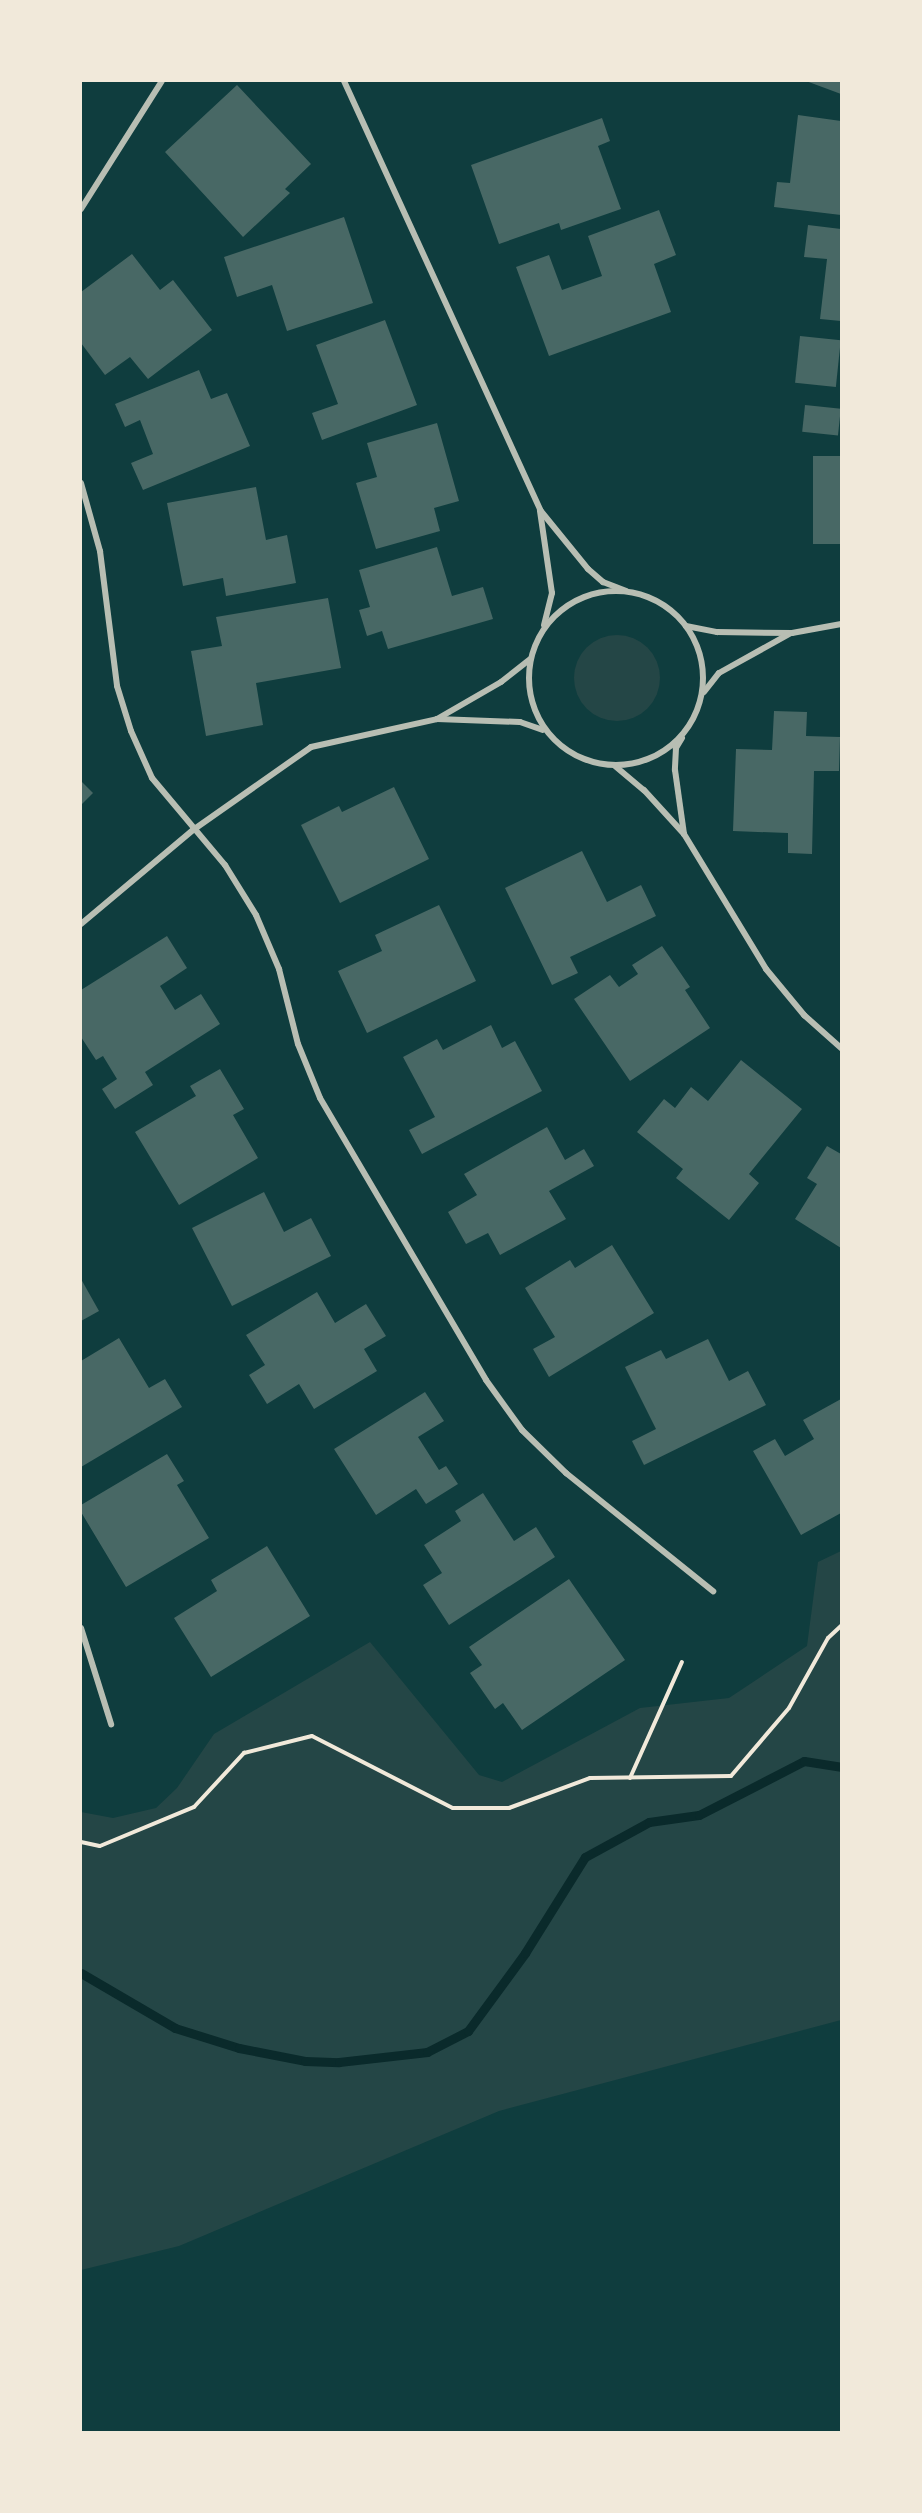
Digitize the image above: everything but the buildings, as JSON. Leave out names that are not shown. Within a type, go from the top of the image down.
[{"type":"street","points":[[81,209],[162,81]]},
{"type":"street","points":[[344,81],[540,510],[588,569],[603,582],[670,609],[686,626],[695,641],[702,668],[702,697]]},
{"type":"street","points":[[81,483],[100,552],[117,686],[131,731],[152,778],[193,830],[225,865],[251,906],[276,959],[298,1044],[320,1098],[497,1398],[551,1460],[713,1591]]},
{"type":"street","points":[[540,510],[552,594],[542,631],[530,659],[528,689],[540,723],[550,735]]},
{"type":"street","points":[[542,631],[566,605],[594,593],[626,591]]},
{"type":"street","points":[[686,626],[717,632],[792,633],[841,624]]},
{"type":"street","points":[[684,834],[675,770],[676,748],[708,683],[719,674],[792,633]]},
{"type":"street","points":[[436,719],[501,682],[530,659]]},
{"type":"street","points":[[81,924],[193,830],[311,747],[436,719],[520,722],[537,726],[573,755],[615,766],[644,790],[684,834],[772,977],[804,1015],[841,1048]]},
{"type":"street","points":[[615,766],[648,760],[684,734]]},
{"type":"street","points":[[81,1628],[111,1724]]},
{"type":"path","points":[[81,1842],[100,1846],[194,1807],[244,1753],[312,1736],[453,1808],[509,1808],[590,1778],[730,1776],[789,1708],[828,1638],[841,1626]]},
{"type":"path","points":[[630,1778],[682,1662]]},
{"type":"shaded area","points":[[617,635],[641,642],[653,654],[660,678],[653,702],[641,714],[617,721],[593,714],[581,702],[574,678],[581,654],[593,642]]},
{"type":"shaded area","points":[[841,1551],[841,2020],[499,2111],[179,2246],[81,2270],[81,1812],[113,1818],[156,1808],[177,1788],[214,1734],[370,1642],[479,1775],[502,1782],[640,1708],[729,1698],[807,1646],[818,1562]]},
{"type":"waterway","points":[[81,1973],[175,2028],[239,2048],[305,2061],[339,2062],[427,2052],[468,2031],[525,1953],[585,1857],[649,1822],[699,1815],[804,1761],[841,1767]]}]
